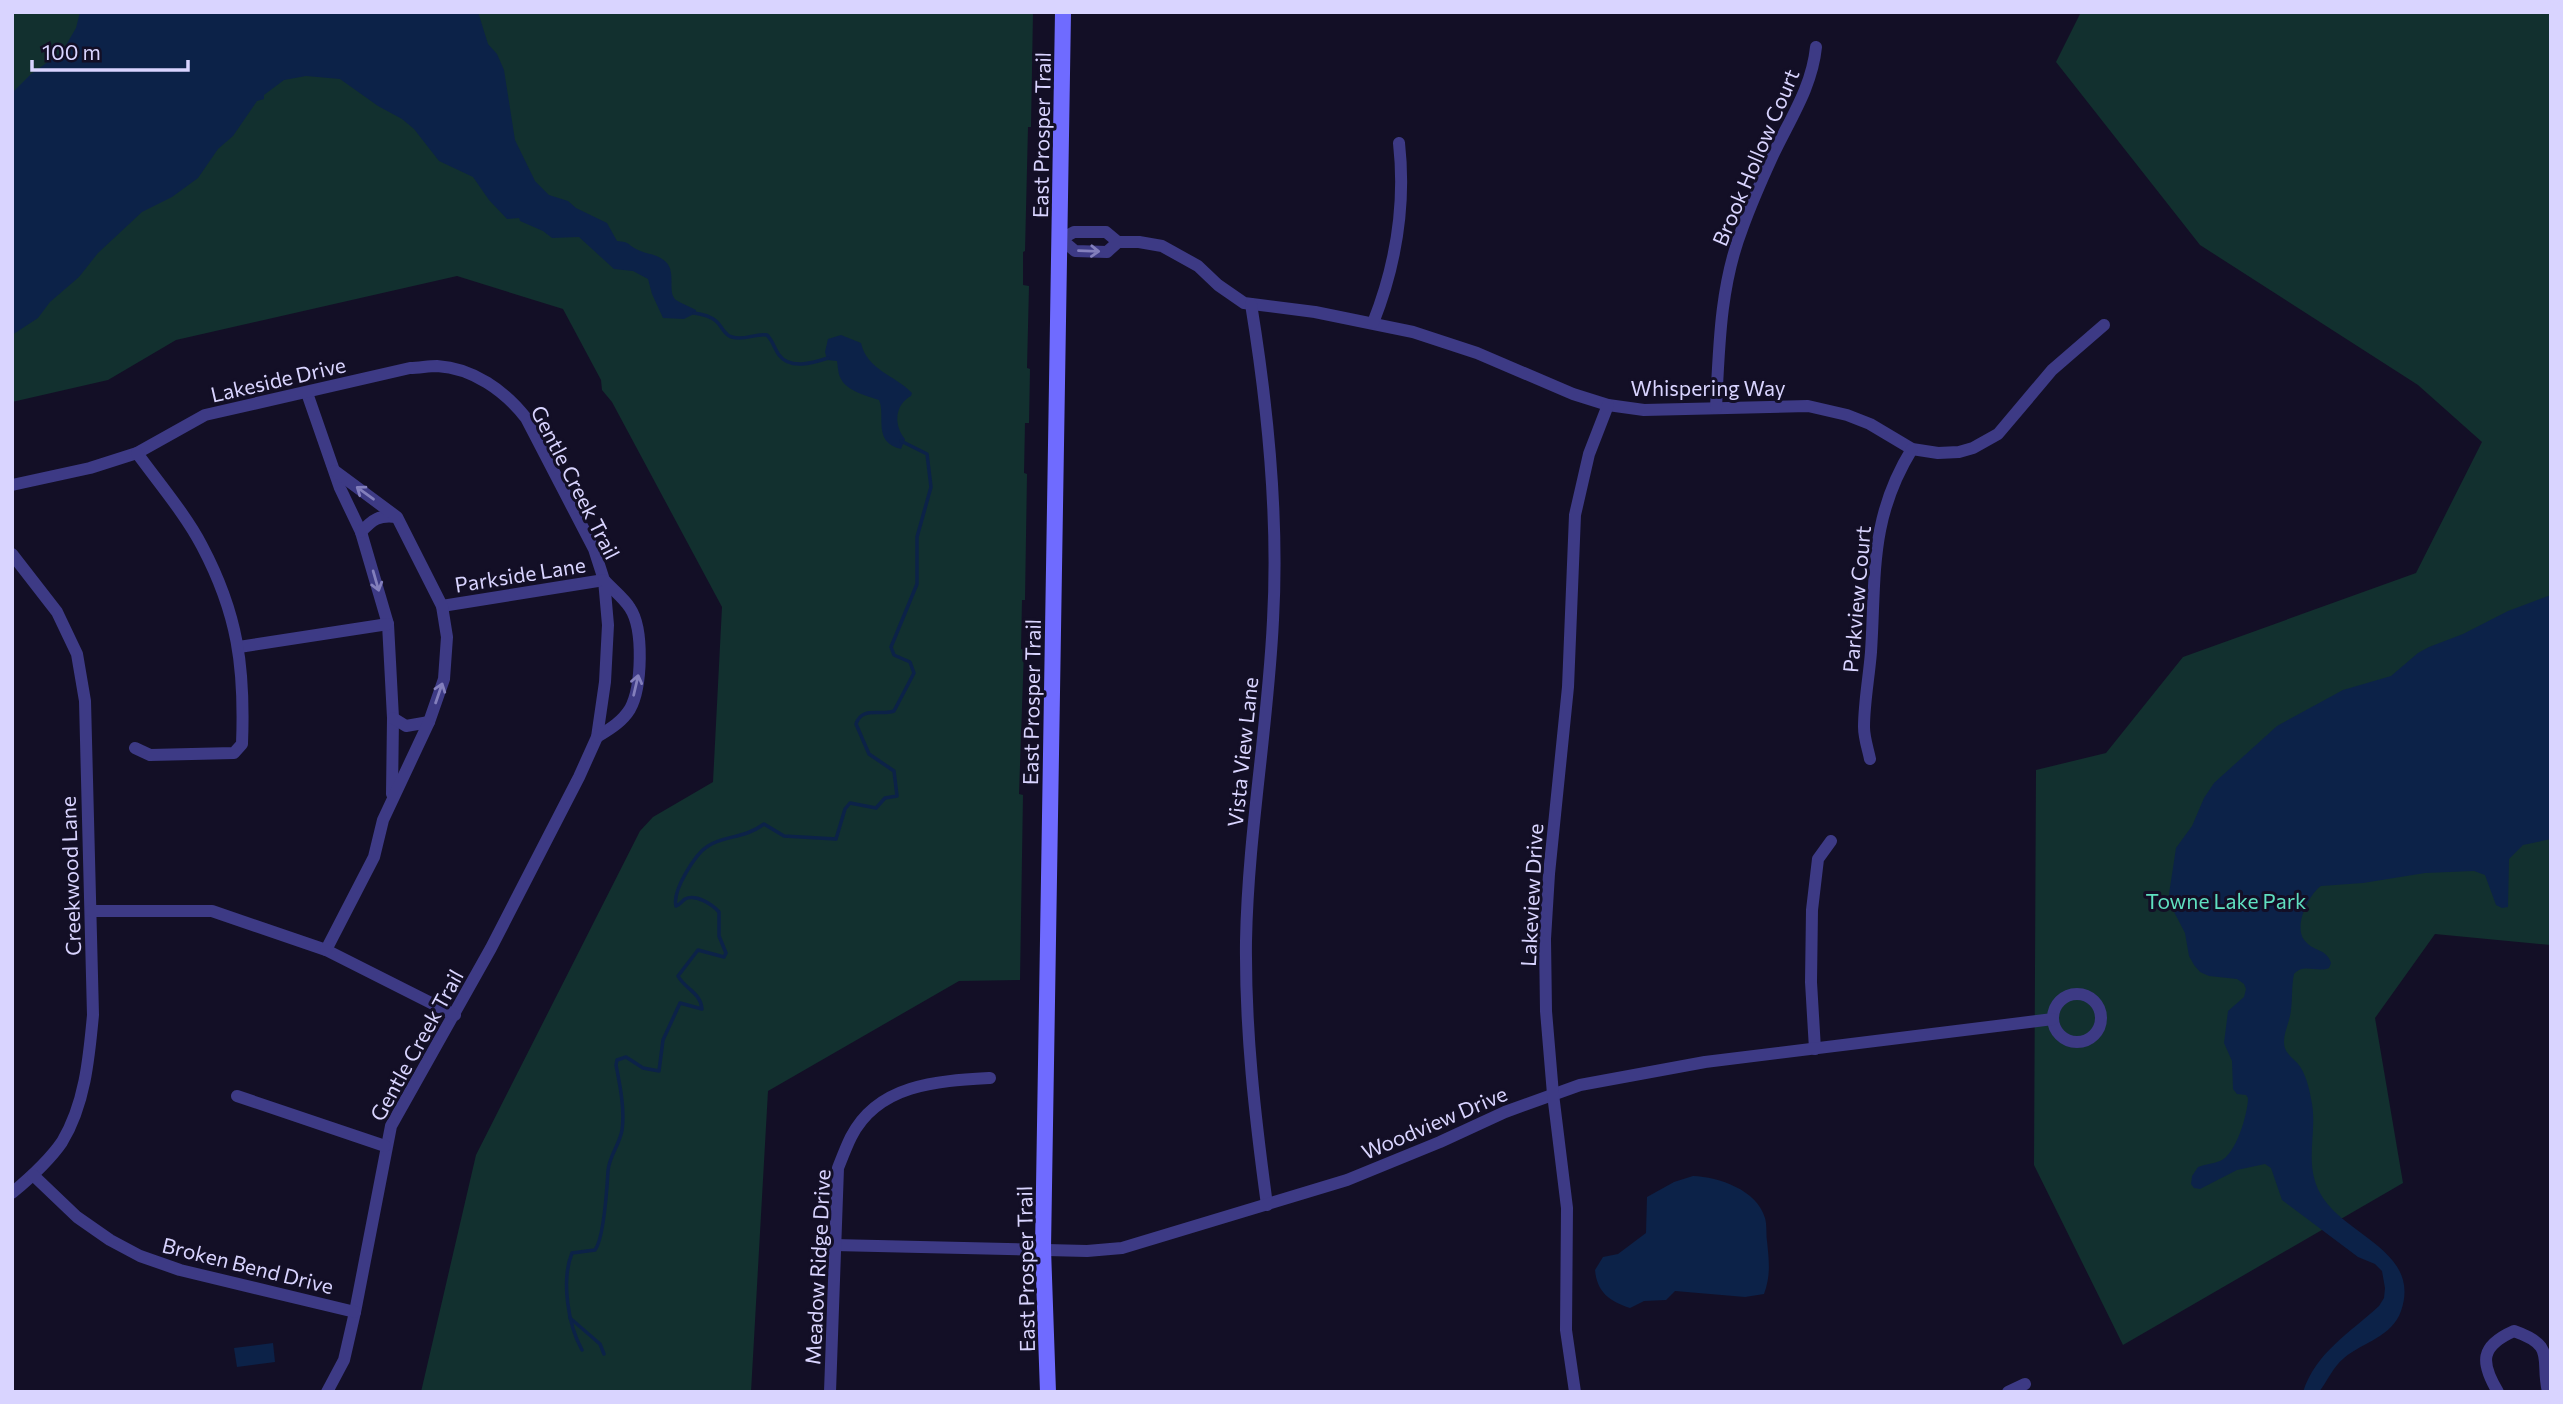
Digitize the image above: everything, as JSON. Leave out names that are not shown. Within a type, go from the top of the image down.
[{"type":"main road","name":"East Prosper Trail","points":[[1048,1392],[1043,1249],[1063,12]]},
{"type":"street","name":"Brook Hollow Court","points":[[1716,408],[1721,323],[1728,272],[1743,226],[1807,86],[1814,67],[1816,47]]},
{"type":"street","points":[[1373,323],[1386,289],[1399,230],[1399,143]]},
{"type":"street","name":"Whispering Way","points":[[1118,242],[1107,252],[1075,251],[1061,239],[1074,232],[1106,232],[1118,242],[1150,244],[1177,253],[1237,300],[1373,323],[1477,353],[1573,394],[1608,405],[1644,410],[1789,405],[1830,410],[1870,424],[1912,449],[1950,453],[1973,449],[1987,442],[2009,424],[2052,370],[2104,325]]},
{"type":"street","name":"Vista View Lane","points":[[1251,304],[1267,418],[1274,550],[1269,693],[1249,876],[1246,940],[1251,1080],[1267,1205]]},
{"type":"street","name":"Lakeside Drive","points":[[13,485],[90,468],[138,453],[205,415],[410,368],[438,366]]},
{"type":"street","name":"Gentle Creek Trail","points":[[327,1392],[344,1360],[390,1126],[455,1015],[550,835],[597,737],[605,682],[608,625],[604,580],[594,550],[526,418],[512,400],[489,383],[467,373],[438,366]]},
{"type":"street","points":[[307,393],[340,488],[361,532],[388,624],[393,718],[392,800]]},
{"type":"street","name":"Lakeview Drive","points":[[1575,1392],[1566,1331],[1567,1208],[1546,1011],[1545,939],[1568,687],[1572,550],[1580,487],[1595,436],[1608,405]]},
{"type":"street","name":"Parkview Court","points":[[1870,759],[1864,729],[1871,650],[1875,549],[1884,509],[1894,482],[1912,449]]},
{"type":"street","points":[[135,748],[150,755],[234,753],[242,744],[243,693],[239,648],[225,594],[201,544],[138,453]]},
{"type":"street","points":[[326,950],[374,858],[383,820],[429,722],[444,679],[447,637],[442,606],[397,517],[335,471]]},
{"type":"street","points":[[361,532],[374,518],[397,517]]},
{"type":"street","name":"Creekwood Lane","points":[[12,554],[57,612],[77,654],[85,701],[93,1015],[89,1058],[79,1103],[61,1142],[33,1175],[12,1193]]},
{"type":"street","name":"Gentle Creek Trail","points":[[597,737],[618,724],[631,708],[639,670],[638,631],[631,608],[604,580]]},
{"type":"street","name":"Parkside Lane","points":[[442,606],[604,580]]},
{"type":"street","points":[[239,648],[388,624]]},
{"type":"street","points":[[393,718],[406,726],[429,722]]},
{"type":"street","points":[[1815,1049],[1811,982],[1812,910],[1818,859],[1831,841]]},
{"type":"street","points":[[90,911],[212,911],[326,950],[455,1015]]},
{"type":"street","name":"Woodview Drive","points":[[834,1245],[1087,1251],[1122,1248],[1347,1180],[1580,1085],[1704,1062],[2053,1019]]},
{"type":"street","name":"Meadow Ridge Drive","points":[[830,1392],[838,1168],[852,1135],[876,1105],[906,1090],[937,1081],[990,1077]]},
{"type":"street","points":[[237,1096],[385,1146]]},
{"type":"street","name":"Broken Bend Drive","points":[[33,1175],[77,1217],[110,1240],[140,1256],[180,1270],[355,1312]]},
{"type":"street","points":[[2498,1392],[2488,1372],[2486,1353],[2493,1343],[2514,1331],[2529,1336],[2540,1345],[2545,1354],[2548,1392]]},
{"type":"street","points":[[2008,1392],[2025,1384]]},
{"type":"green space","points":[[12,12],[1033,12],[1031,127],[1028,127],[1023,252],[1023,285],[1029,286],[1027,368],[1030,369],[1029,423],[1025,423],[1025,600],[1022,600],[1021,649],[1024,650],[1019,794],[1023,795],[1020,980],[959,981],[768,1091],[751,1392],[421,1392],[476,1155],[640,831],[653,817],[713,782],[722,607],[612,402],[602,390],[601,380],[563,309],[457,276],[176,340],[108,380],[12,402]]},
{"type":"green space","name":"Towne Lake Park","points":[[2081,12],[2551,12],[2551,945],[2435,934],[2375,1018],[2403,1183],[2123,1345],[2034,1165],[2036,770],[2106,753],[2183,657],[2416,573],[2482,442],[2418,385],[2200,245],[2056,62]]},
{"type":"water","points":[[80,12],[478,12],[488,44],[497,54],[504,70],[515,140],[535,181],[549,195],[568,201],[576,208],[607,223],[617,241],[667,263],[671,272],[673,297],[696,310],[696,313],[684,319],[663,318],[648,279],[633,271],[614,269],[579,237],[552,238],[519,218],[507,219],[473,177],[439,161],[414,129],[402,119],[340,79],[306,76],[284,80],[264,95],[264,99],[257,101],[233,136],[218,149],[198,178],[172,197],[142,212],[98,253],[79,277],[50,302],[38,318],[12,335],[12,93],[31,74],[62,52],[76,28]]},
{"type":"water","points":[[841,335],[861,343],[864,352],[875,366],[912,393],[901,405],[897,416],[901,434],[905,439],[901,449],[892,446],[883,435],[879,400],[848,387],[840,377],[837,361],[827,360],[825,352],[828,339]]},
{"type":"water","points":[[2551,595],[2551,839],[2523,845],[2509,859],[2508,907],[2496,905],[2485,875],[2474,871],[2425,873],[2363,883],[2321,886],[2303,912],[2302,936],[2309,945],[2327,955],[2331,963],[2329,968],[2302,969],[2294,974],[2291,1011],[2284,1039],[2286,1050],[2301,1068],[2307,1081],[2313,1115],[2312,1160],[2315,1182],[2331,1208],[2391,1258],[2400,1273],[2404,1290],[2401,1311],[2391,1327],[2344,1358],[2319,1392],[2303,1392],[2316,1365],[2325,1354],[2379,1306],[2384,1298],[2385,1288],[2382,1271],[2375,1264],[2358,1257],[2282,1200],[2271,1168],[2265,1164],[2237,1170],[2200,1189],[2191,1184],[2192,1176],[2198,1167],[2217,1162],[2231,1151],[2246,1113],[2248,1098],[2246,1095],[2237,1094],[2233,1089],[2232,1061],[2224,1043],[2228,1011],[2244,997],[2246,989],[2237,979],[2209,976],[2200,972],[2189,956],[2185,933],[2170,904],[2176,848],[2192,826],[2214,783],[2277,726],[2343,690],[2391,676],[2429,647],[2463,634],[2508,611]]},
{"type":"water","points":[[1693,1176],[1714,1179],[1736,1187],[1761,1208],[1766,1221],[1769,1262],[1764,1294],[1745,1297],[1675,1291],[1666,1300],[1644,1301],[1630,1308],[1610,1299],[1601,1290],[1596,1278],[1595,1270],[1603,1257],[1618,1254],[1646,1233],[1647,1197],[1674,1182]]},
{"type":"water","points":[[273,1343],[275,1362],[237,1367],[234,1348]]},
{"type":"waterway","points":[[694,313],[714,319],[732,337],[767,335],[779,355],[789,363],[802,364],[828,358]]},
{"type":"waterway","points":[[582,1350],[570,1315],[567,1276],[572,1253],[595,1250],[601,1235],[609,1166],[623,1122],[617,1060],[626,1057],[643,1068],[659,1071],[663,1040],[680,1003],[702,1009],[699,999],[678,976],[698,950],[724,957],[726,953],[719,936],[719,912],[716,909],[694,898],[685,899],[676,906],[677,891],[686,873],[708,846],[764,824],[784,836],[836,839],[845,809],[850,803],[876,808],[885,798],[897,796],[894,771],[869,754],[856,724],[859,718],[867,713],[894,711],[914,673],[910,662],[894,655],[891,647],[917,584],[917,537],[931,487],[927,454],[901,441]]},
{"type":"waterway","points":[[570,1318],[600,1344],[604,1354]]}]
